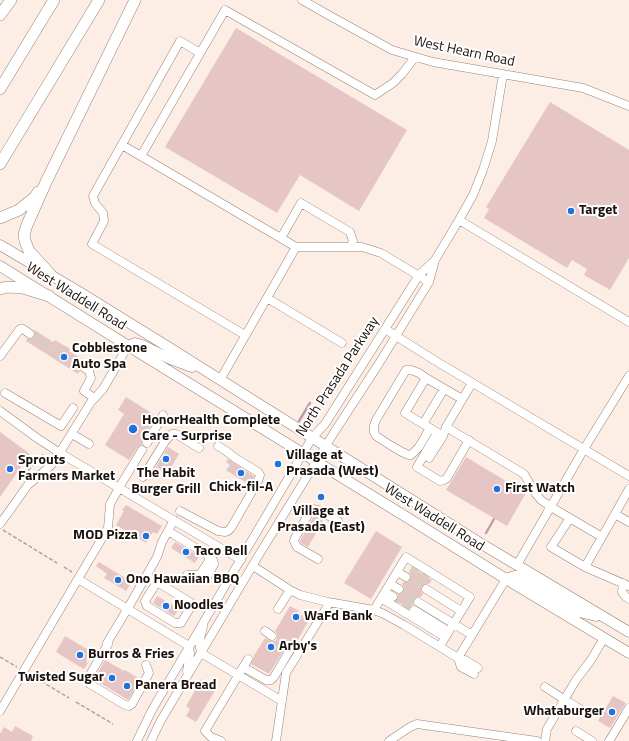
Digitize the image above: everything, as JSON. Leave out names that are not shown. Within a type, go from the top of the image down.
[{"type":"highway","points":[[0,15],[11,0]]},
{"type":"highway","points":[[0,89],[54,0]]},
{"type":"highway","points":[[0,164],[99,0]]},
{"type":"highway","points":[[51,275],[29,250],[24,234],[46,182],[135,0]]},
{"type":"highway","points":[[0,218],[24,207],[35,197],[46,182]]},
{"type":"highway","points":[[0,289],[7,287],[23,288],[49,296]]},
{"type":"main road","name":"West Waddell Road","points":[[0,245],[216,377],[517,565],[629,632]]},
{"type":"main road","name":"West Waddell Road","points":[[0,266],[506,579],[629,653]]},
{"type":"main road","points":[[128,346],[135,343],[142,345],[168,358],[216,377]]},
{"type":"main road","points":[[506,579],[520,576],[579,612],[610,620]]},
{"type":"street","name":"West Hearn Road","points":[[302,0],[392,50],[433,62],[583,88],[629,106]]},
{"type":"street","points":[[141,156],[225,10],[375,95],[393,83],[415,57]]},
{"type":"street","points":[[200,53],[180,41],[93,196],[94,202],[103,214],[104,221],[92,244],[245,336]]},
{"type":"street","name":"North Prasada Parkway","points":[[151,741],[160,722],[252,566],[429,282],[435,260],[473,195],[484,170],[492,141],[503,74]]},
{"type":"street","points":[[122,145],[296,247],[362,247],[382,253],[429,282]]},
{"type":"street","points":[[281,238],[302,203],[350,232],[352,241],[350,247]]},
{"type":"street","points":[[459,220],[629,322]]},
{"type":"street","points":[[216,377],[245,336],[296,247]]},
{"type":"street","name":"North Prasada Parkway","points":[[136,741],[189,646],[312,438],[325,424],[419,275],[435,260]]},
{"type":"street","points":[[267,298],[342,342]]},
{"type":"street","points":[[0,356],[20,329],[23,329],[30,334]]},
{"type":"street","points":[[385,329],[472,383],[629,476]]},
{"type":"street","points":[[1,526],[28,485],[48,468],[60,453],[89,404],[102,389],[128,346]]},
{"type":"street","points":[[83,367],[89,371],[91,378],[84,391],[94,398]]},
{"type":"street","points":[[462,399],[419,373],[406,370],[376,420],[374,432],[376,436],[390,445],[409,455],[412,455],[433,430],[446,427],[524,474],[541,500],[602,537]]},
{"type":"street","points":[[517,565],[584,449],[629,376]]},
{"type":"street","points":[[426,378],[405,413],[433,430]]},
{"type":"street","points":[[446,427],[472,383]]},
{"type":"street","points":[[429,458],[433,430],[444,389]]},
{"type":"street","points":[[2,391],[62,426],[73,408]]},
{"type":"street","points":[[0,410],[37,438],[60,453],[240,560]]},
{"type":"street","points":[[147,443],[163,414]]},
{"type":"street","points":[[433,430],[417,467],[440,480],[447,478],[469,440]]},
{"type":"street","points":[[72,434],[89,444]]},
{"type":"street","points":[[143,477],[166,440],[172,434],[176,434],[199,448]]},
{"type":"street","points":[[180,510],[218,531],[225,532],[231,528],[260,475],[258,472],[218,446]]},
{"type":"street","points":[[0,711],[108,528],[110,504],[118,488],[142,450]]},
{"type":"street","points":[[585,567],[629,489]]},
{"type":"street","points":[[318,560],[296,547],[294,543],[295,538],[309,513],[313,510],[318,510],[338,521]]},
{"type":"street","points":[[615,514],[629,522]]},
{"type":"street","points":[[570,518],[551,547],[585,567],[626,584],[622,592],[629,599]]},
{"type":"street","points":[[146,665],[149,673],[132,704],[129,706],[88,682],[88,678],[157,557],[162,542],[174,520]]},
{"type":"street","points":[[168,531],[213,560],[214,564],[207,577],[198,580],[187,575]]},
{"type":"street","points":[[374,610],[406,557],[470,597],[440,646]]},
{"type":"street","points":[[403,562],[412,567]]},
{"type":"street","points":[[252,566],[300,595],[328,602],[374,610],[404,625],[458,658],[465,660],[476,671]]},
{"type":"street","points":[[397,572],[406,577]]},
{"type":"street","points":[[146,576],[157,582],[190,602],[190,608],[181,623],[175,624],[147,606],[145,601],[157,582]]},
{"type":"street","points":[[78,579],[189,646],[190,658],[186,678]]},
{"type":"street","points":[[458,658],[506,579]]},
{"type":"street","points":[[432,580],[467,601]]},
{"type":"street","points":[[390,584],[399,589]]},
{"type":"street","points":[[426,589],[461,611]]},
{"type":"street","points":[[278,609],[290,590]]},
{"type":"street","points":[[383,595],[394,597]]},
{"type":"street","points":[[383,595],[447,634]]},
{"type":"street","points":[[276,741],[286,673],[327,607],[328,602]]},
{"type":"street","points":[[418,602],[472,635]]},
{"type":"street","points":[[414,610],[447,634]]},
{"type":"street","points":[[206,619],[199,643],[201,653],[282,701]]},
{"type":"street","points":[[545,741],[547,730],[576,680],[591,660],[604,638]]},
{"type":"street","points":[[243,667],[266,680],[271,680],[290,650],[284,643]]},
{"type":"street","points":[[221,741],[211,737],[205,731],[248,659]]},
{"type":"street","points":[[545,687],[587,713]]},
{"type":"street","points":[[609,741],[629,708]]},
{"type":"street","points":[[389,741],[417,724],[537,741]]},
{"type":"street","points":[[576,731],[592,741]]},
{"type":"path","points":[[1,526],[57,562]]},
{"type":"path","points":[[64,567],[72,572],[69,577]]},
{"type":"path","points":[[0,657],[20,669]]},
{"type":"path","points":[[27,673],[68,698]]},
{"type":"path","points":[[76,702],[113,724]]},
{"type":"building","points":[[236,28],[407,130],[359,211],[300,175],[277,213],[165,147]]},
{"type":"building","points":[[550,102],[629,150],[629,258],[610,290],[584,275],[587,269],[572,260],[567,268],[484,218],[489,209],[486,207]]},
{"type":"building","name":"Cobblestone Auto Spa","points":[[33,329],[53,342],[55,340],[70,349],[69,351],[86,362],[81,362],[78,364],[78,369],[80,371],[78,374],[26,341],[27,339],[32,339],[35,337],[35,332]]},
{"type":"building","name":"HonorHealth Complete Care - Surprise","points":[[126,397],[156,416],[142,440],[142,445],[138,447],[129,460],[105,445],[124,414],[118,410]]},
{"type":"building","name":"Sprouts Farmers Market","points":[[0,432],[30,454],[0,497]]},
{"type":"building","name":"The Habit Burger Grill","points":[[168,447],[179,454],[167,474],[156,467]]},
{"type":"building","points":[[466,457],[526,493],[507,526],[446,490]]},
{"type":"building","name":"Chick-fil-A","points":[[228,459],[254,476],[250,485],[226,470],[230,465],[226,462]]},
{"type":"building","points":[[126,505],[162,526],[157,534],[153,532],[146,543],[116,525],[124,511],[122,510]]},
{"type":"building","points":[[314,515],[323,521],[308,547],[300,541]]},
{"type":"building","points":[[376,531],[402,547],[371,599],[344,583]]},
{"type":"building","name":"Taco Bell","points":[[175,542],[199,556],[195,563],[171,548]]},
{"type":"building","name":"Ono Hawaiian BBQ","points":[[99,562],[132,582],[126,591],[104,578],[107,574],[96,566]]},
{"type":"building","points":[[412,567],[432,580],[429,584],[422,586],[421,589],[423,594],[421,597],[414,599],[413,605],[411,605],[409,609],[397,601],[398,594],[401,594],[404,591],[402,584],[403,582],[408,582],[411,579],[409,572]]},
{"type":"building","name":"Noodles","points":[[157,596],[179,609],[174,616],[153,603]]},
{"type":"building","points":[[290,606],[299,611],[298,613],[309,620],[295,645],[284,638],[279,640],[278,645],[284,650],[269,674],[251,664],[253,657],[265,638],[271,641],[275,641],[277,639],[277,634],[275,631]]},
{"type":"building","points":[[65,636],[92,652],[84,669],[56,652]]},
{"type":"building","points":[[105,660],[140,679],[128,700],[94,679]]},
{"type":"building","points":[[200,679],[216,689],[196,722],[186,716],[190,709],[186,706]]},
{"type":"building","name":"Whataburger","points":[[613,696],[626,703],[610,728],[598,721]]},
{"type":"building","points":[[15,726],[33,736],[31,741],[0,741],[0,734],[4,727],[12,732]]},
{"type":"waterway","points":[[299,421],[310,403]]},
{"type":"waterway","points":[[486,533],[494,519]]},
{"type":"tunnel","points":[[30,334],[83,367]]},
{"type":"tunnel","points":[[412,567],[432,580]]},
{"type":"tunnel","points":[[406,577],[426,589]]},
{"type":"tunnel","points":[[399,589],[418,602]]},
{"type":"tunnel","points":[[393,597],[414,610]]},
{"type":"place","name":"Target","points":[[571,211]]},
{"type":"place","name":"Cobblestone Auto Spa","points":[[64,357]]},
{"type":"place","name":"HonorHealth Complete Care - Surprise","points":[[133,429]]},
{"type":"place","name":"The Habit Burger Grill","points":[[166,459]]},
{"type":"place","name":"Village at Prasada (West)","points":[[278,464]]},
{"type":"place","name":"Sprouts Farmers Market","points":[[10,469]]},
{"type":"place","name":"Chick-fil-A","points":[[241,473]]},
{"type":"place","name":"First Watch","points":[[497,489]]},
{"type":"place","name":"Village at Prasada (East)","points":[[321,497]]},
{"type":"place","name":"MOD Pizza","points":[[146,536]]},
{"type":"place","name":"Taco Bell","points":[[186,552]]},
{"type":"place","name":"Ono Hawaiian BBQ","points":[[118,580]]},
{"type":"place","name":"Noodles","points":[[166,606]]},
{"type":"place","name":"WaFd Bank","points":[[296,617]]},
{"type":"place","name":"Arby's","points":[[271,647]]},
{"type":"place","name":"Burros & Fries","points":[[80,655]]},
{"type":"place","name":"Twisted Sugar","points":[[112,678]]},
{"type":"place","name":"Panera Bread","points":[[127,686]]},
{"type":"place","name":"Whataburger","points":[[612,712]]}]
